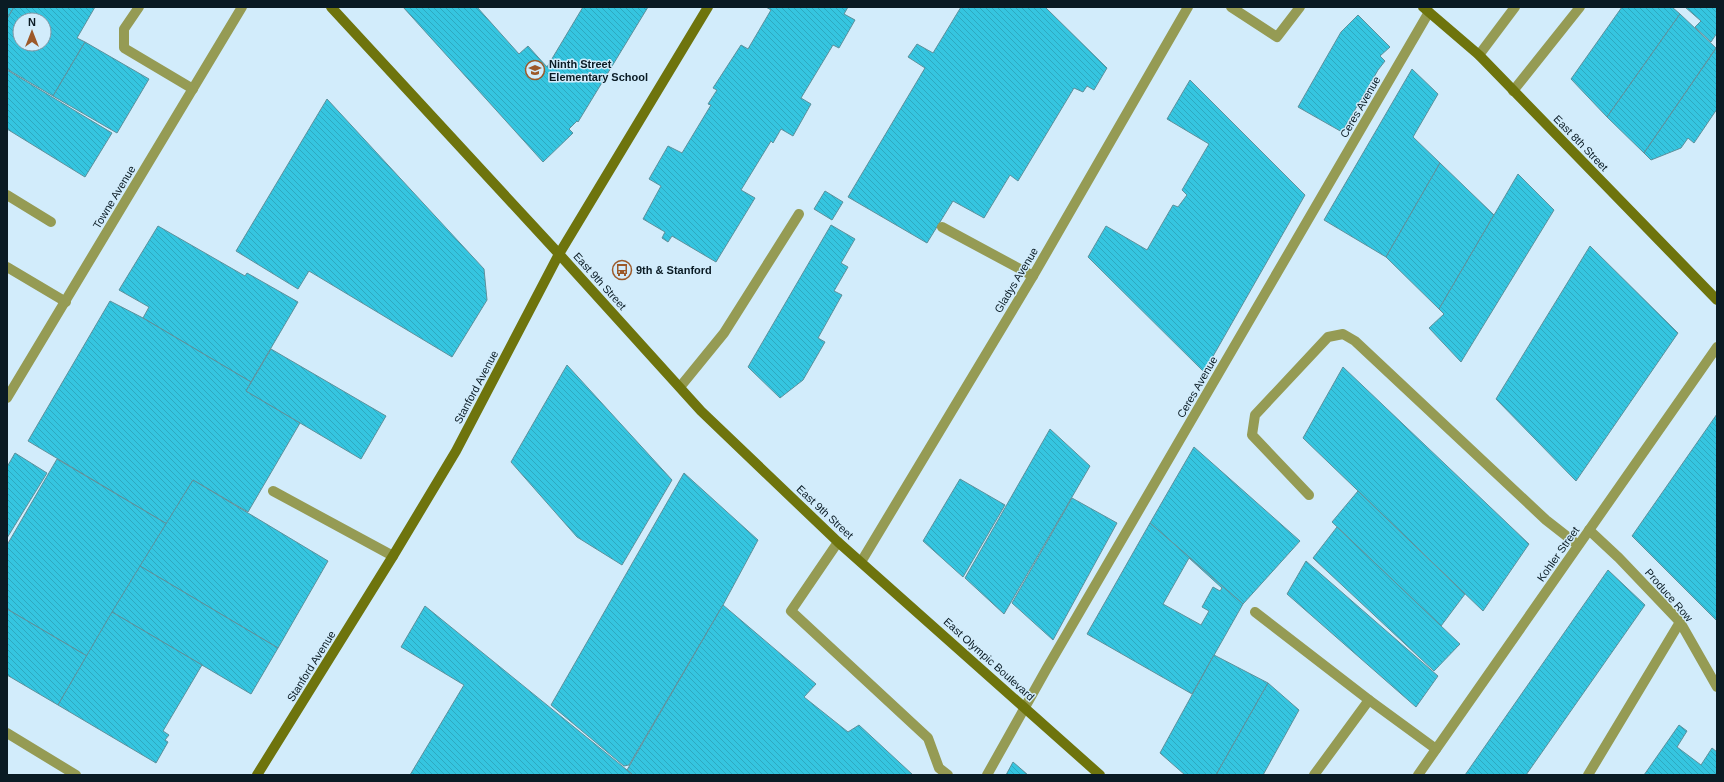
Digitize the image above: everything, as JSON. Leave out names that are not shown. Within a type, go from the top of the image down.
[{"type":"main road","name":"East 9th Street","points":[[331,7],[559,254],[701,411],[838,542],[861,562]]},
{"type":"main road","name":"Stanford Avenue","points":[[258,775],[456,451],[559,254],[708,7]]},
{"type":"main road","name":"East 8th Street","points":[[1426,10],[1479,56],[1717,300]]},
{"type":"main road","name":"East Olympic Boulevard","points":[[861,562],[1100,775]]},
{"type":"street","points":[[139,7],[124,29],[124,48],[193,89]]},
{"type":"street","name":"Towne Avenue","points":[[7,398],[242,7]]},
{"type":"street","name":"Gladys Avenue","points":[[861,562],[1033,276],[1188,7]]},
{"type":"street","points":[[1232,7],[1276,37],[1300,7]]},
{"type":"street","points":[[1479,56],[1515,7]]},
{"type":"street","points":[[1513,91],[1580,7]]},
{"type":"street","name":"Ceres Avenue","points":[[987,775],[1426,10]]},
{"type":"street","points":[[7,195],[51,222]]},
{"type":"street","points":[[680,387],[724,333],[799,214]]},
{"type":"street","points":[[942,227],[1033,276]]},
{"type":"street","points":[[7,267],[66,302]]},
{"type":"street","points":[[1308,495],[1252,435],[1255,416],[1328,337],[1343,334],[1355,341],[1546,520],[1578,545]]},
{"type":"street","name":"Kohler Street","points":[[1418,775],[1717,347]]},
{"type":"street","points":[[273,491],[393,556]]},
{"type":"street","name":"Produce Row","points":[[1589,530],[1619,558],[1680,622],[1717,688]]},
{"type":"street","points":[[838,542],[791,611],[928,738],[939,768],[948,775]]},
{"type":"street","points":[[1255,612],[1369,700],[1436,749]]},
{"type":"street","points":[[1588,775],[1680,622]]},
{"type":"street","points":[[1314,775],[1369,700]]},
{"type":"street","points":[[7,733],[76,775]]},
{"type":"building","points":[[7,7],[14,7],[7,19]]},
{"type":"building","points":[[14,7],[95,7],[77,38],[85,42],[53,96],[7,69],[7,19]]},
{"type":"building","name":"Ninth Street Elementary School","points":[[403,7],[477,7],[519,54],[528,46],[547,67],[583,7],[648,7],[578,122],[577,121],[569,129],[573,133],[543,162]]},
{"type":"building","points":[[766,7],[848,7],[844,14],[855,20],[839,48],[833,45],[801,98],[811,104],[793,136],[781,129],[773,143],[771,141],[741,190],[755,198],[716,262],[672,236],[668,242],[662,238],[665,232],[643,219],[661,186],[649,179],[668,146],[682,153],[711,105],[708,104],[717,90],[713,88],[741,45],[748,49],[771,10]]},
{"type":"building","points":[[961,7],[1045,7],[1107,68],[1094,90],[1087,86],[1083,92],[1074,88],[1018,181],[1010,175],[984,218],[953,201],[927,243],[848,197],[925,68],[908,57],[917,44],[933,53]]},
{"type":"building","points":[[1622,7],[1672,7],[1680,14],[1607,117],[1571,79]]},
{"type":"building","points":[[1685,7],[1717,7],[1717,33],[1711,42],[1695,27],[1701,21]]},
{"type":"building","points":[[1680,14],[1716,48],[1644,153],[1607,117]]},
{"type":"building","points":[[1358,15],[1390,47],[1380,56],[1385,61],[1378,70],[1342,132],[1298,107],[1341,32]]},
{"type":"building","points":[[85,42],[149,79],[117,133],[53,96]]},
{"type":"building","points":[[1717,47],[1717,109],[1694,143],[1688,138],[1681,148],[1651,160],[1644,153]]},
{"type":"building","points":[[1412,69],[1438,94],[1413,137],[1440,163],[1386,257],[1324,220]]},
{"type":"building","points":[[7,70],[112,133],[85,177],[7,129]]},
{"type":"building","points":[[1190,80],[1305,195],[1204,372],[1088,257],[1106,226],[1147,250],[1173,205],[1178,207],[1187,195],[1182,190],[1209,144],[1167,119]]},
{"type":"building","points":[[327,99],[484,269],[487,300],[452,357],[309,271],[298,289],[236,251]]},
{"type":"building","points":[[1440,163],[1494,215],[1439,309],[1386,257]]},
{"type":"building","points":[[1518,174],[1554,210],[1461,362],[1429,328],[1444,314],[1439,309]]},
{"type":"building","points":[[825,191],[843,202],[832,220],[814,209]]},
{"type":"building","points":[[831,225],[855,239],[841,263],[848,267],[834,291],[842,295],[818,338],[825,342],[803,380],[780,398],[748,367]]},
{"type":"building","points":[[158,226],[245,276],[247,273],[298,302],[251,382],[143,318],[149,307],[119,290]]},
{"type":"building","points":[[1590,246],[1678,333],[1576,481],[1496,399]]},
{"type":"building","points":[[110,301],[143,318],[251,382],[246,391],[300,423],[248,512],[193,480],[167,524],[28,441]]},
{"type":"building","points":[[271,349],[386,416],[361,459],[246,391]]},
{"type":"building","points":[[567,365],[672,480],[622,565],[577,537],[511,462]]},
{"type":"building","points":[[1343,367],[1529,544],[1483,611],[1303,438]]},
{"type":"building","points":[[1717,414],[1717,621],[1632,536]]},
{"type":"building","points":[[1050,429],[1090,466],[1004,614],[965,578]]},
{"type":"building","points":[[1194,447],[1300,541],[1243,604],[1150,523]]},
{"type":"building","points":[[15,453],[47,473],[7,538],[7,467]]},
{"type":"building","points":[[57,459],[167,524],[87,656],[7,609],[7,545]]},
{"type":"building","points":[[684,473],[758,540],[723,605],[629,765],[624,766],[551,705]]},
{"type":"building","points":[[960,479],[1005,505],[963,577],[923,541]]},
{"type":"building","points":[[193,480],[328,561],[278,648],[140,566]]},
{"type":"building","points":[[1358,491],[1465,594],[1441,626],[1332,522]]},
{"type":"building","points":[[1072,498],[1117,523],[1053,640],[1012,603]]},
{"type":"building","points":[[1150,523],[1243,604],[1192,694],[1087,634]],"holes":[[[1189,558],[1222,588],[1220,591],[1213,587],[1202,607],[1209,611],[1201,625],[1163,604]]]},
{"type":"building","points":[[1337,527],[1460,644],[1434,671],[1313,558]]},
{"type":"building","points":[[1306,561],[1438,676],[1416,707],[1287,594]]},
{"type":"building","points":[[140,566],[278,648],[251,694],[112,612]]},
{"type":"building","points":[[1608,570],[1645,605],[1526,775],[1465,775]]},
{"type":"building","points":[[723,605],[816,684],[804,697],[848,732],[859,725],[913,775],[633,775],[627,770]]},
{"type":"building","points":[[425,606],[633,775],[410,775],[464,685],[401,647]]},
{"type":"building","points":[[7,609],[87,656],[58,705],[7,675]]},
{"type":"building","points":[[112,612],[202,665],[163,731],[169,735],[165,740],[168,742],[156,763],[58,705]]},
{"type":"building","points":[[1214,655],[1268,683],[1216,775],[1185,775],[1160,753]]},
{"type":"building","points":[[1268,683],[1299,710],[1263,775],[1216,775]]},
{"type":"building","points":[[1679,725],[1687,731],[1677,747],[1701,765],[1712,748],[1717,752],[1717,775],[1644,775]]},
{"type":"building","points":[[1013,762],[1028,775],[1006,775]]},
{"type":"place","name":"Ninth Street Elementary School","points":[[535,70]]},
{"type":"place","name":"9th & Stanford","points":[[622,270]]}]
